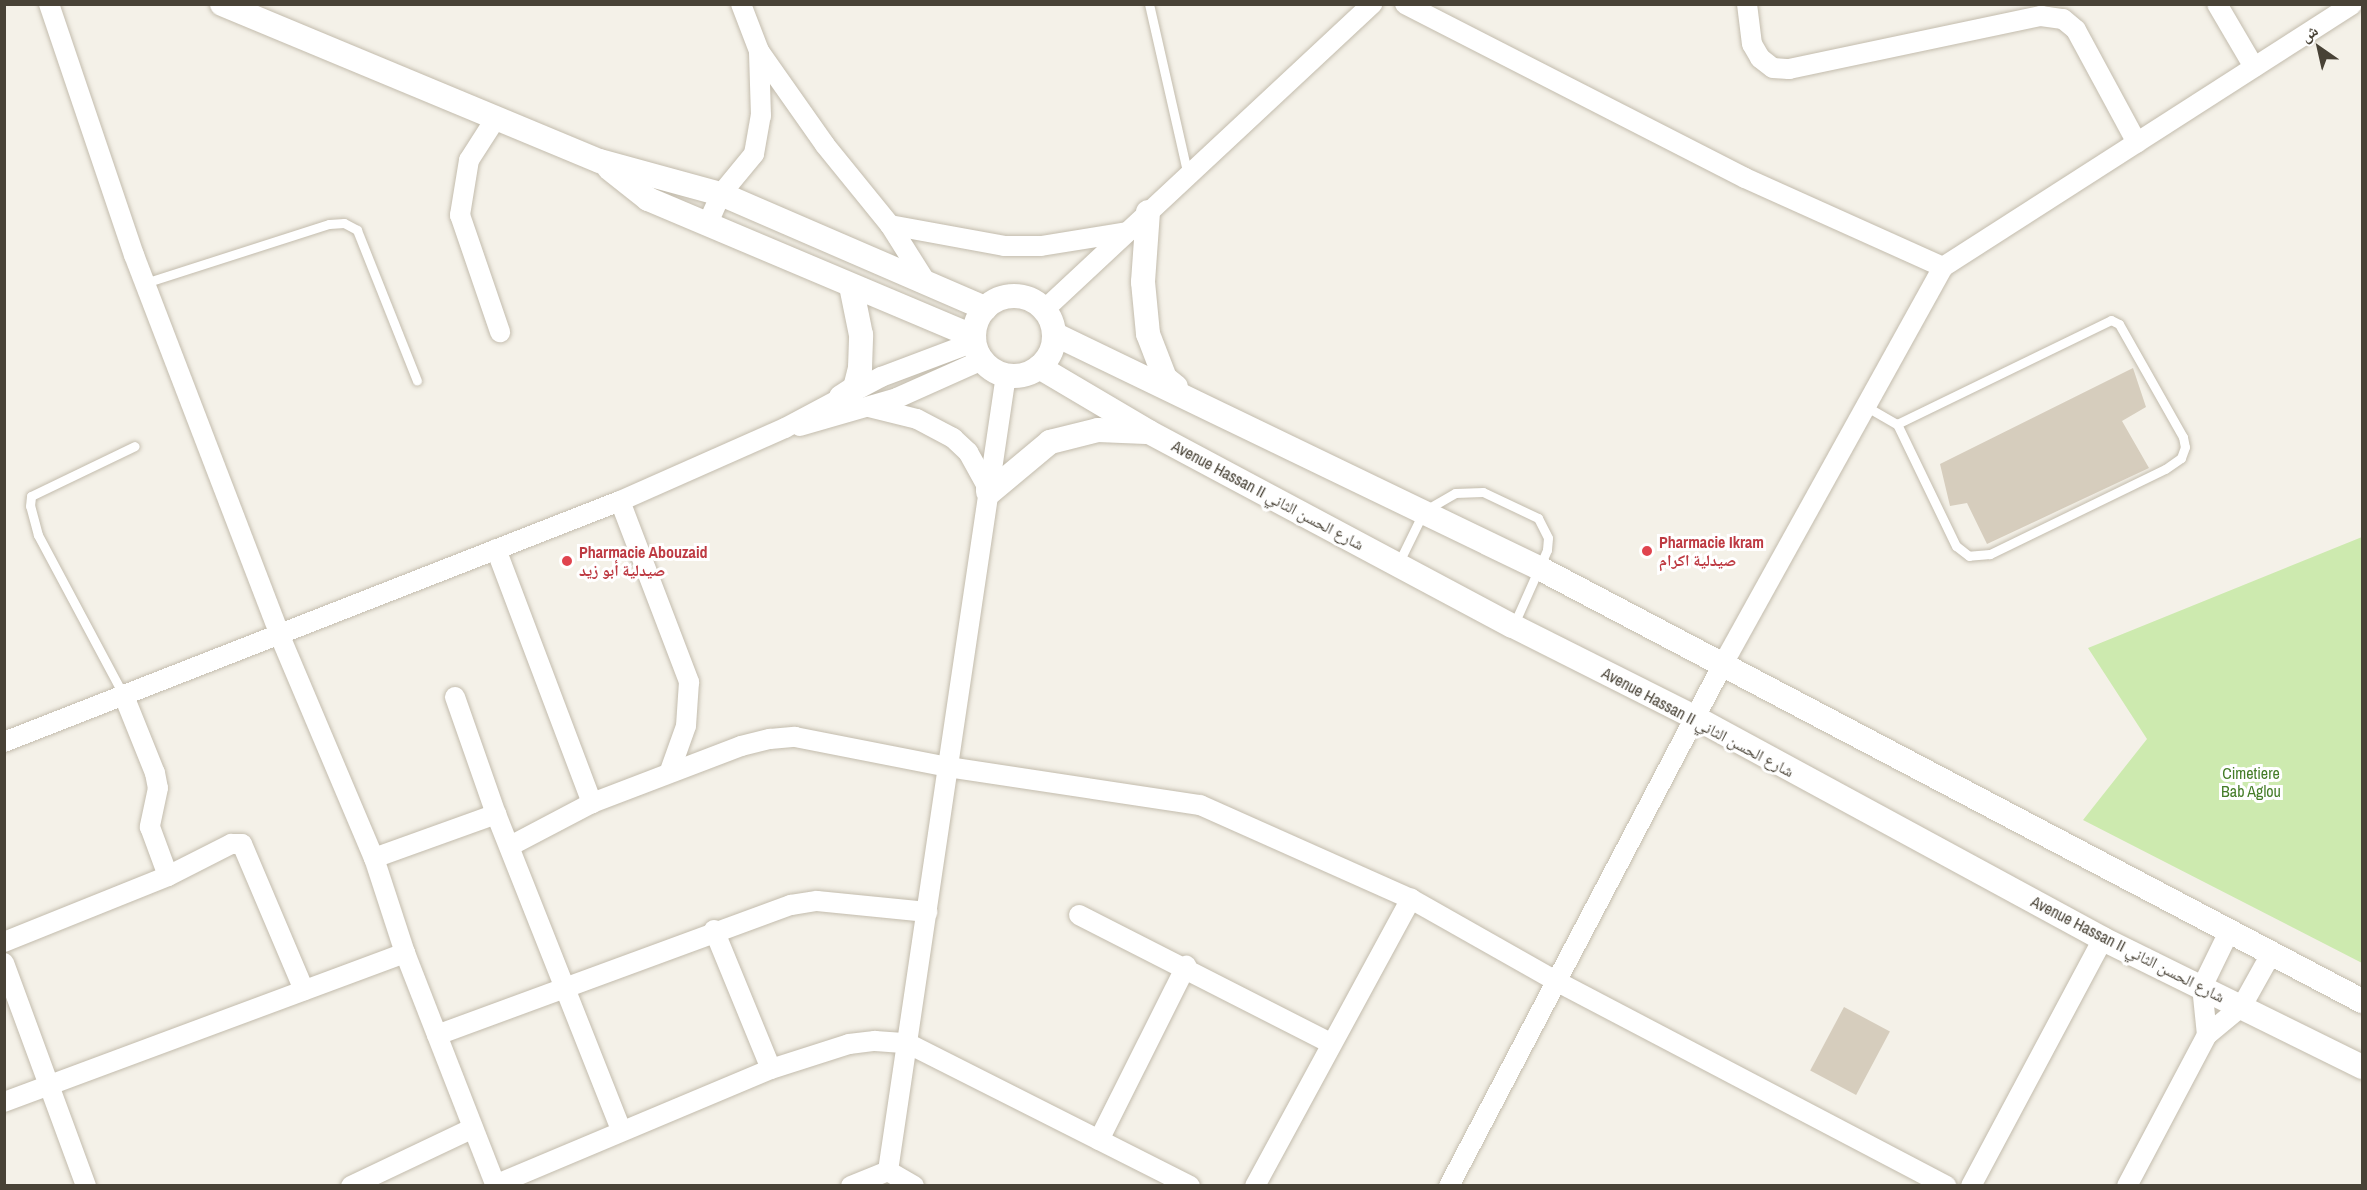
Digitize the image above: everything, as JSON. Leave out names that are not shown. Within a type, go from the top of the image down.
[{"type":"street","points":[[49,4],[145,283],[280,636],[374,858],[405,953],[495,1185],[771,1068],[849,1044],[907,1044],[1100,1140],[1165,1180],[1190,1185]]},
{"type":"street","points":[[222,4],[600,161],[721,194],[924,279],[985,308]]},
{"type":"street","points":[[741,4],[759,51],[825,145],[890,225],[924,279]]},
{"type":"street","points":[[1044,310],[1372,4]]},
{"type":"street","points":[[1405,4],[1745,178],[1943,267]]},
{"type":"street","points":[[1746,4],[1752,44],[1760,58],[1773,68],[1789,69],[2041,16],[2063,19],[2076,30],[2137,143]]},
{"type":"street","points":[[2217,4],[2254,67]]},
{"type":"street","points":[[1449,1185],[1723,664],[1943,267],[2352,4]]},
{"type":"street","points":[[708,223],[721,194],[754,154],[760,116],[759,51]]},
{"type":"street","points":[[496,118],[469,160],[459,215],[500,333]]},
{"type":"street","points":[[600,161],[648,199],[851,286],[977,346],[1006,375],[1018,376],[1039,367],[1050,352],[1054,334],[1044,310],[1019,296],[1004,297],[985,308],[977,346],[868,407],[785,428]]},
{"type":"street","points":[[1148,212],[1143,282],[1148,334],[1165,378],[1185,394]]},
{"type":"street","points":[[890,225],[1004,246],[1050,245],[1127,232]]},
{"type":"street","points":[[4,742],[280,636],[620,501],[785,428],[855,388],[860,368],[861,335],[851,286]]},
{"type":"street","points":[[1054,334],[1185,394],[1539,568],[2362,1001]]},
{"type":"street","points":[[841,397],[977,346]]},
{"type":"street","name":"Avenue Hassan II شارع الحسن الثاني","points":[[1039,367],[1149,432],[1513,626],[1696,718],[2103,939],[2362,1067]]},
{"type":"street","points":[[888,1171],[1006,375]]},
{"type":"street","points":[[868,407],[917,419],[953,438],[968,452],[986,484],[988,500]]},
{"type":"street","points":[[988,500],[1050,442],[1098,430],[1149,432]]},
{"type":"street","points":[[620,501],[689,682],[686,726],[670,771]]},
{"type":"street","points":[[496,549],[592,803]]},
{"type":"street","points":[[124,696],[155,773],[158,788],[150,827],[168,876]]},
{"type":"street","points":[[455,697],[496,814],[512,845],[621,1130]]},
{"type":"street","points":[[512,845],[592,803],[670,771],[741,746],[795,737],[948,767],[1200,805],[1411,899],[1556,981],[1946,1185]]},
{"type":"street","points":[[374,858],[496,814]]},
{"type":"street","points":[[4,942],[168,876],[231,844],[242,844],[304,990]]},
{"type":"street","points":[[1255,1185],[1330,1042],[1411,899]]},
{"type":"street","points":[[437,1035],[714,930],[791,905],[818,901],[927,912]]},
{"type":"street","points":[[1079,915],[1186,966],[1330,1042]]},
{"type":"street","points":[[714,930],[771,1068]]},
{"type":"street","points":[[2207,1035],[2202,987],[2229,932]]},
{"type":"street","points":[[1971,1185],[2103,939]]},
{"type":"street","points":[[2127,1185],[2207,1035],[2242,1006],[2272,952]]},
{"type":"street","points":[[4,1102],[405,953]]},
{"type":"street","points":[[4,963],[86,1185]]},
{"type":"street","points":[[1100,1140],[1186,966]]},
{"type":"street","points":[[351,1185],[473,1128]]},
{"type":"street","points":[[851,1185],[888,1171],[914,1185]]},
{"type":"lane","points":[[1149,4],[1188,175]]},
{"type":"lane","points":[[145,283],[328,224],[344,223],[357,230],[417,381]]},
{"type":"lane","points":[[1868,406],[1897,424],[1956,546],[1969,556],[1978,557],[2165,469],[2181,458],[2185,447],[2183,436],[2119,324],[2111,320],[1897,424]]},
{"type":"lane","points":[[124,696],[38,535],[30,506],[31,496],[135,446]]},
{"type":"lane","points":[[1398,564],[1424,511],[1455,493],[1474,490],[1538,518],[1548,538],[1539,568],[1513,626]]},
{"type":"green space","name":"Cimetiere Bab Aglou","points":[[2362,537],[2362,963],[2083,820],[2147,739],[2088,648]]},
{"type":"building","points":[[2133,368],[2146,407],[2122,421],[2149,468],[1987,544],[1967,503],[1950,506],[1940,464]]},
{"type":"building","points":[[1844,1007],[1890,1031],[1856,1095],[1810,1071]]},
{"type":"place","name":"Pharmacie Ikram صيدلية اكرام","points":[[1647,551]]},
{"type":"place","name":"Pharmacie Abouzaid صيدلية أبو زيد","points":[[567,561]]}]
